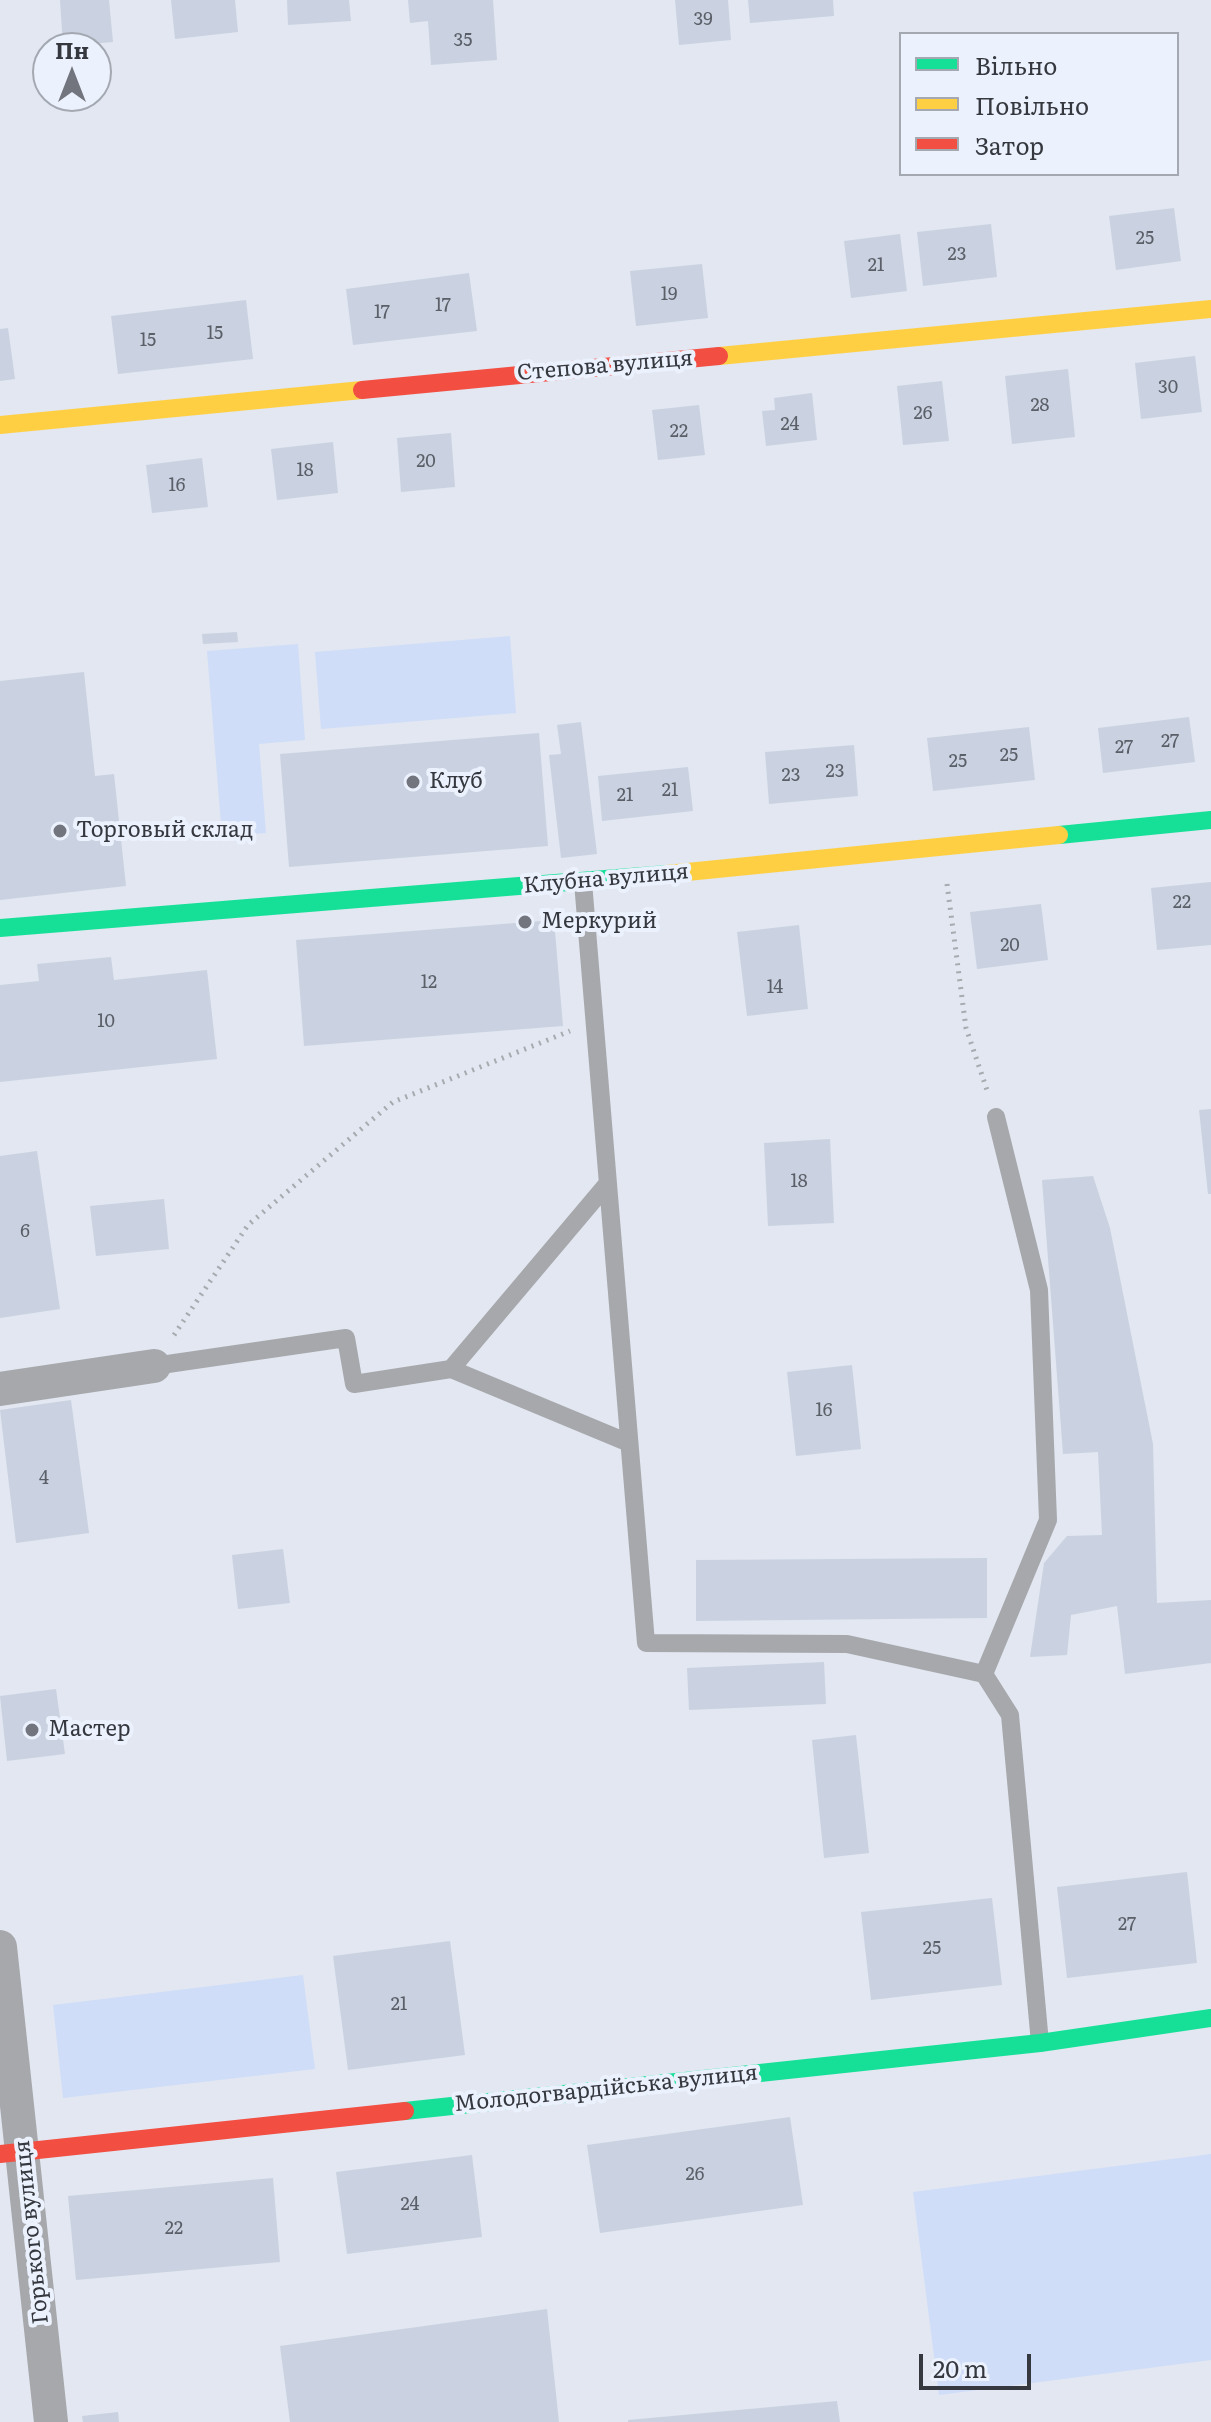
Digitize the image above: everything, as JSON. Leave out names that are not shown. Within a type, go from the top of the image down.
[{"type":"street","name":"Степова вулиця","points":[[0,425],[1211,309]]},
{"type":"street","name":"Клубна вулиця","points":[[0,928],[583,882],[1211,820]]},
{"type":"street","points":[[0,1389],[154,1366]]},
{"type":"street","name":"Горького вулиця","points":[[1,1962],[12,2153],[51,2422]]},
{"type":"street","name":"Молодогвардійська вулиця","points":[[12,2153],[1040,2043],[1211,2018]]},
{"type":"lane","points":[[583,882],[646,1643],[847,1644],[984,1674],[1010,1715],[1040,2043]]},
{"type":"lane","points":[[984,1674],[1048,1520],[1039,1290],[996,1117]]},
{"type":"lane","points":[[451,1369],[608,1183]]},
{"type":"lane","points":[[154,1366],[346,1338],[354,1384],[451,1369],[629,1443]]},
{"type":"path","points":[[942,847],[966,1028],[996,1117]]},
{"type":"path","points":[[154,1366],[248,1225],[393,1102],[580,1027]]},
{"type":"shaded area","points":[[510,636],[516,713],[321,729],[315,652]]},
{"type":"shaded area","points":[[298,644],[305,740],[259,744],[266,833],[222,836],[207,651]]},
{"type":"shaded area","points":[[303,1975],[315,2069],[63,2098],[53,2005]]},
{"type":"shaded area","points":[[1211,2154],[1211,2360],[939,2395],[913,2192]]},
{"type":"building","points":[[60,0],[109,0],[113,42],[112,32],[62,32]]},
{"type":"building","points":[[171,0],[235,0],[238,32],[175,39]]},
{"type":"building","points":[[287,0],[349,0],[351,21],[288,25]]},
{"type":"building","points":[[408,0],[493,0],[497,60],[431,65],[428,21],[410,23]]},
{"type":"building","points":[[675,0],[728,0],[731,40],[679,45]]},
{"type":"building","points":[[748,0],[833,0],[834,16],[750,23]]},
{"type":"building","points":[[1174,208],[1181,261],[1116,270],[1109,216]]},
{"type":"building","points":[[991,224],[997,277],[923,286],[917,232]]},
{"type":"building","points":[[900,234],[907,291],[851,298],[844,241]]},
{"type":"building","points":[[702,264],[708,318],[636,326],[630,271]]},
{"type":"building","points":[[469,273],[477,331],[353,345],[346,289]]},
{"type":"building","points":[[246,300],[253,359],[118,374],[111,316]]},
{"type":"building","points":[[8,328],[15,379],[0,381],[0,329]]},
{"type":"building","points":[[1195,356],[1202,412],[1141,419],[1135,363]]},
{"type":"building","points":[[1068,369],[1075,437],[1012,444],[1005,376]]},
{"type":"building","points":[[942,381],[949,441],[903,445],[897,386]]},
{"type":"building","points":[[812,393],[817,440],[766,446],[762,411],[775,410],[774,398]]},
{"type":"building","points":[[699,405],[705,455],[658,460],[652,410]]},
{"type":"building","points":[[451,433],[455,487],[401,492],[397,438]]},
{"type":"building","points":[[333,442],[338,493],[277,500],[271,449]]},
{"type":"building","points":[[202,458],[208,507],[152,513],[146,465]]},
{"type":"building","points":[[237,632],[238,642],[203,644],[202,634]]},
{"type":"building","name":"Торговый склад","points":[[84,672],[95,776],[114,774],[126,886],[0,900],[0,681]]},
{"type":"building","points":[[1189,717],[1195,762],[1103,773],[1098,728]]},
{"type":"building","points":[[581,722],[597,854],[561,858],[549,755],[561,754],[557,725]]},
{"type":"building","points":[[1029,727],[1035,780],[933,791],[927,738]]},
{"type":"building","name":"Клуб","points":[[539,733],[548,846],[289,867],[280,754]]},
{"type":"building","points":[[854,745],[858,796],[769,804],[765,752]]},
{"type":"building","points":[[688,767],[693,811],[602,821],[598,776]]},
{"type":"building","points":[[1211,882],[1211,945],[1157,950],[1151,888]]},
{"type":"building","points":[[1041,904],[1048,960],[977,969],[970,912]]},
{"type":"building","points":[[554,920],[563,1026],[304,1046],[296,940]]},
{"type":"building","points":[[799,925],[808,1009],[747,1016],[737,932]]},
{"type":"building","points":[[111,957],[114,980],[207,970],[217,1059],[0,1082],[0,985],[39,981],[37,964]]},
{"type":"building","points":[[1211,1109],[1211,1194],[1208,1194],[1199,1110]]},
{"type":"building","points":[[830,1139],[834,1223],[768,1226],[764,1143]]},
{"type":"building","points":[[37,1151],[60,1309],[0,1318],[0,1156]]},
{"type":"building","points":[[1093,1176],[1110,1228],[1153,1444],[1157,1603],[1211,1600],[1211,1663],[1125,1674],[1117,1606],[1071,1615],[1067,1655],[1030,1657],[1044,1563],[1067,1536],[1102,1535],[1098,1452],[1063,1454],[1042,1180]]},
{"type":"building","points":[[164,1199],[169,1249],[96,1256],[90,1206]]},
{"type":"building","points":[[852,1365],[861,1449],[796,1456],[787,1372]]},
{"type":"building","points":[[71,1400],[89,1533],[16,1543],[0,1410]]},
{"type":"building","points":[[283,1549],[290,1603],[238,1609],[232,1555]]},
{"type":"building","points":[[987,1558],[987,1618],[696,1621],[696,1560]]},
{"type":"building","points":[[824,1662],[826,1704],[689,1710],[687,1668]]},
{"type":"building","name":"Мастер","points":[[56,1689],[65,1754],[7,1761],[0,1696]]},
{"type":"building","points":[[856,1735],[869,1853],[824,1858],[812,1740]]},
{"type":"building","points":[[1187,1872],[1197,1963],[1067,1978],[1057,1887]]},
{"type":"building","points":[[992,1898],[1002,1985],[871,2000],[861,1912]]},
{"type":"building","points":[[450,1941],[465,2055],[348,2070],[333,1956]]},
{"type":"building","points":[[790,2117],[803,2205],[600,2233],[587,2145]]},
{"type":"building","points":[[472,2155],[482,2237],[347,2254],[336,2172]]},
{"type":"building","points":[[273,2178],[280,2262],[76,2280],[68,2196]]},
{"type":"building","points":[[547,2309],[559,2422],[290,2422],[280,2346]]},
{"type":"building","points":[[837,2401],[840,2422],[628,2422],[628,2420]]},
{"type":"building","points":[[118,2412],[119,2422],[83,2422],[82,2416]]},
{"type":"traffic: fast","points":[[1059,835],[1211,820]]},
{"type":"traffic: fast","points":[[0,928],[667,874]]},
{"type":"traffic: fast","points":[[405,2111],[1040,2043],[1211,2018]]},
{"type":"traffic: slow","points":[[719,356],[1211,309]]},
{"type":"traffic: slow","points":[[0,425],[362,390]]},
{"type":"traffic: slow","points":[[667,874],[1059,835]]},
{"type":"traffic: jam","points":[[362,390],[719,356]]},
{"type":"traffic: jam","points":[[0,2154],[405,2111]]},
{"type":"place","name":"Клуб","points":[[413,782]]},
{"type":"place","name":"Торговый склад","points":[[60,831]]},
{"type":"place","name":"Меркурий","points":[[525,922]]},
{"type":"place","name":"Мастер","points":[[32,1730]]}]
